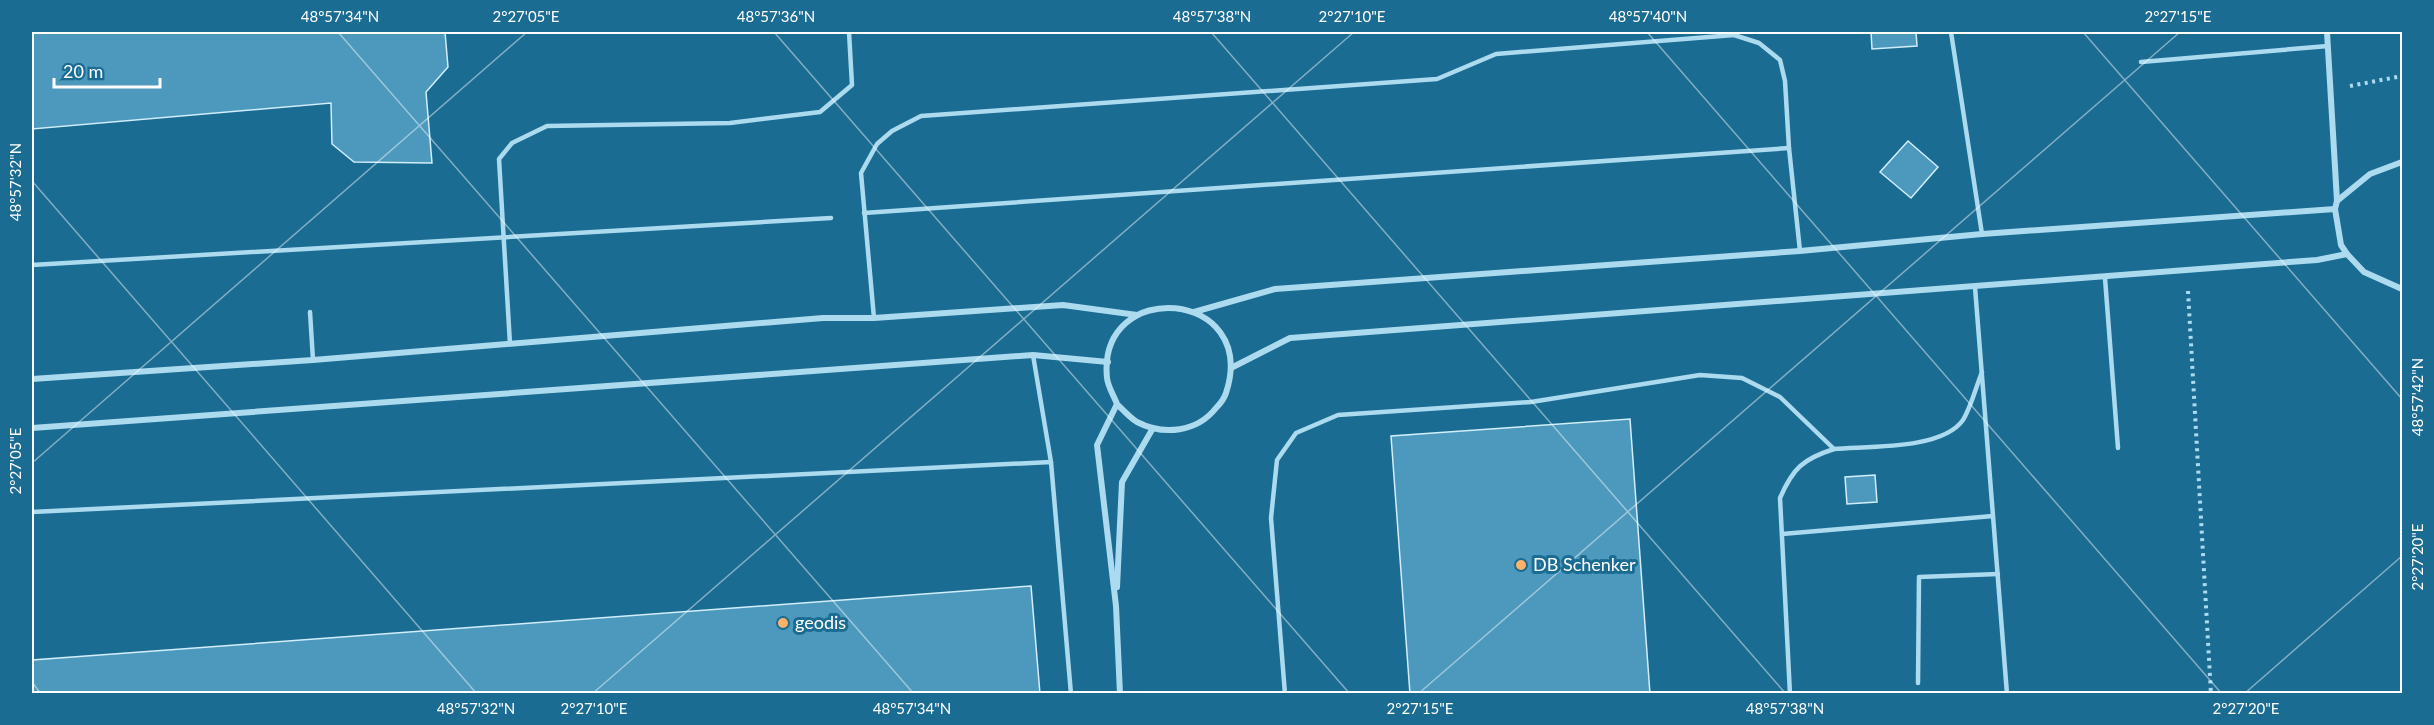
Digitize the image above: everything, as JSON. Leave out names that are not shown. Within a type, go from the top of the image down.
[{"type":"street","points":[[2327,32],[2337,201],[2335,209],[2341,245],[2364,272],[2403,289]]},
{"type":"street","points":[[2337,201],[2370,174],[2403,162]]},
{"type":"street","points":[[1194,312],[1275,289],[2335,209]]},
{"type":"street","points":[[1231,368],[1290,338],[2105,278],[2318,260],[2347,254]]},
{"type":"street","points":[[32,379],[312,360],[823,318],[874,318],[1063,305],[1137,315]]},
{"type":"street","points":[[1161,306],[1184,308],[1194,312],[1204,317],[1220,332],[1229,352],[1231,368],[1225,396],[1209,417],[1186,429],[1160,431],[1136,422],[1117,404],[1107,380],[1108,355],[1118,332],[1137,315],[1161,306]]},
{"type":"street","points":[[32,428],[1033,354],[1108,362]]},
{"type":"street","points":[[1117,404],[1097,445],[1116,606],[1120,693]]},
{"type":"street","points":[[1116,606],[1122,482],[1153,428]]},
{"type":"lane","points":[[510,344],[499,159],[512,142],[548,126],[730,123],[820,112],[852,85],[849,32]]},
{"type":"lane","points":[[1950,32],[1982,234]]},
{"type":"lane","points":[[874,318],[861,173],[877,144],[892,131],[921,116],[1437,79],[1496,54],[1734,35],[1759,43],[1780,60],[1785,81],[1789,148],[1800,251]]},
{"type":"lane","points":[[2141,62],[2328,46]]},
{"type":"lane","points":[[864,213],[1789,148]]},
{"type":"lane","points":[[32,265],[831,218]]},
{"type":"lane","points":[[2105,278],[2118,448]]},
{"type":"lane","points":[[1975,287],[2007,693]]},
{"type":"lane","points":[[310,312],[312,360]]},
{"type":"lane","points":[[1033,354],[1051,462],[1071,693]]},
{"type":"lane","points":[[1790,693],[1780,498],[1788,481],[1809,457],[1834,449],[1927,442],[1946,435],[1962,421],[1982,372]]},
{"type":"lane","points":[[1285,693],[1271,518],[1277,460],[1296,433],[1338,415],[1531,402],[1700,375],[1743,378],[1780,397],[1834,449]]},
{"type":"lane","points":[[32,512],[1051,462]]},
{"type":"lane","points":[[1782,534],[1993,516]]},
{"type":"lane","points":[[1918,683],[1919,578],[1998,574]]},
{"type":"path","points":[[2331,90],[2403,76]]},
{"type":"path","points":[[2186,271],[2211,693]]},
{"type":"building","points":[[32,32],[445,32],[448,67],[426,92],[432,163],[354,162],[332,144],[331,103],[32,129]]},
{"type":"building","points":[[1871,32],[1916,32],[1917,46],[1872,49]]},
{"type":"building","points":[[1908,141],[1938,167],[1911,198],[1880,172]]},
{"type":"building","name":"DB Schenker","points":[[1630,419],[1650,694],[1410,694],[1391,436]]},
{"type":"building","points":[[1875,475],[1877,502],[1847,504],[1845,477]]},
{"type":"building","name":"geodis","points":[[1031,586],[1040,694],[32,694],[32,660]]},
{"type":"place","name":"DB Schenker","points":[[1521,565]]},
{"type":"place","name":"geodis","points":[[783,623]]}]
